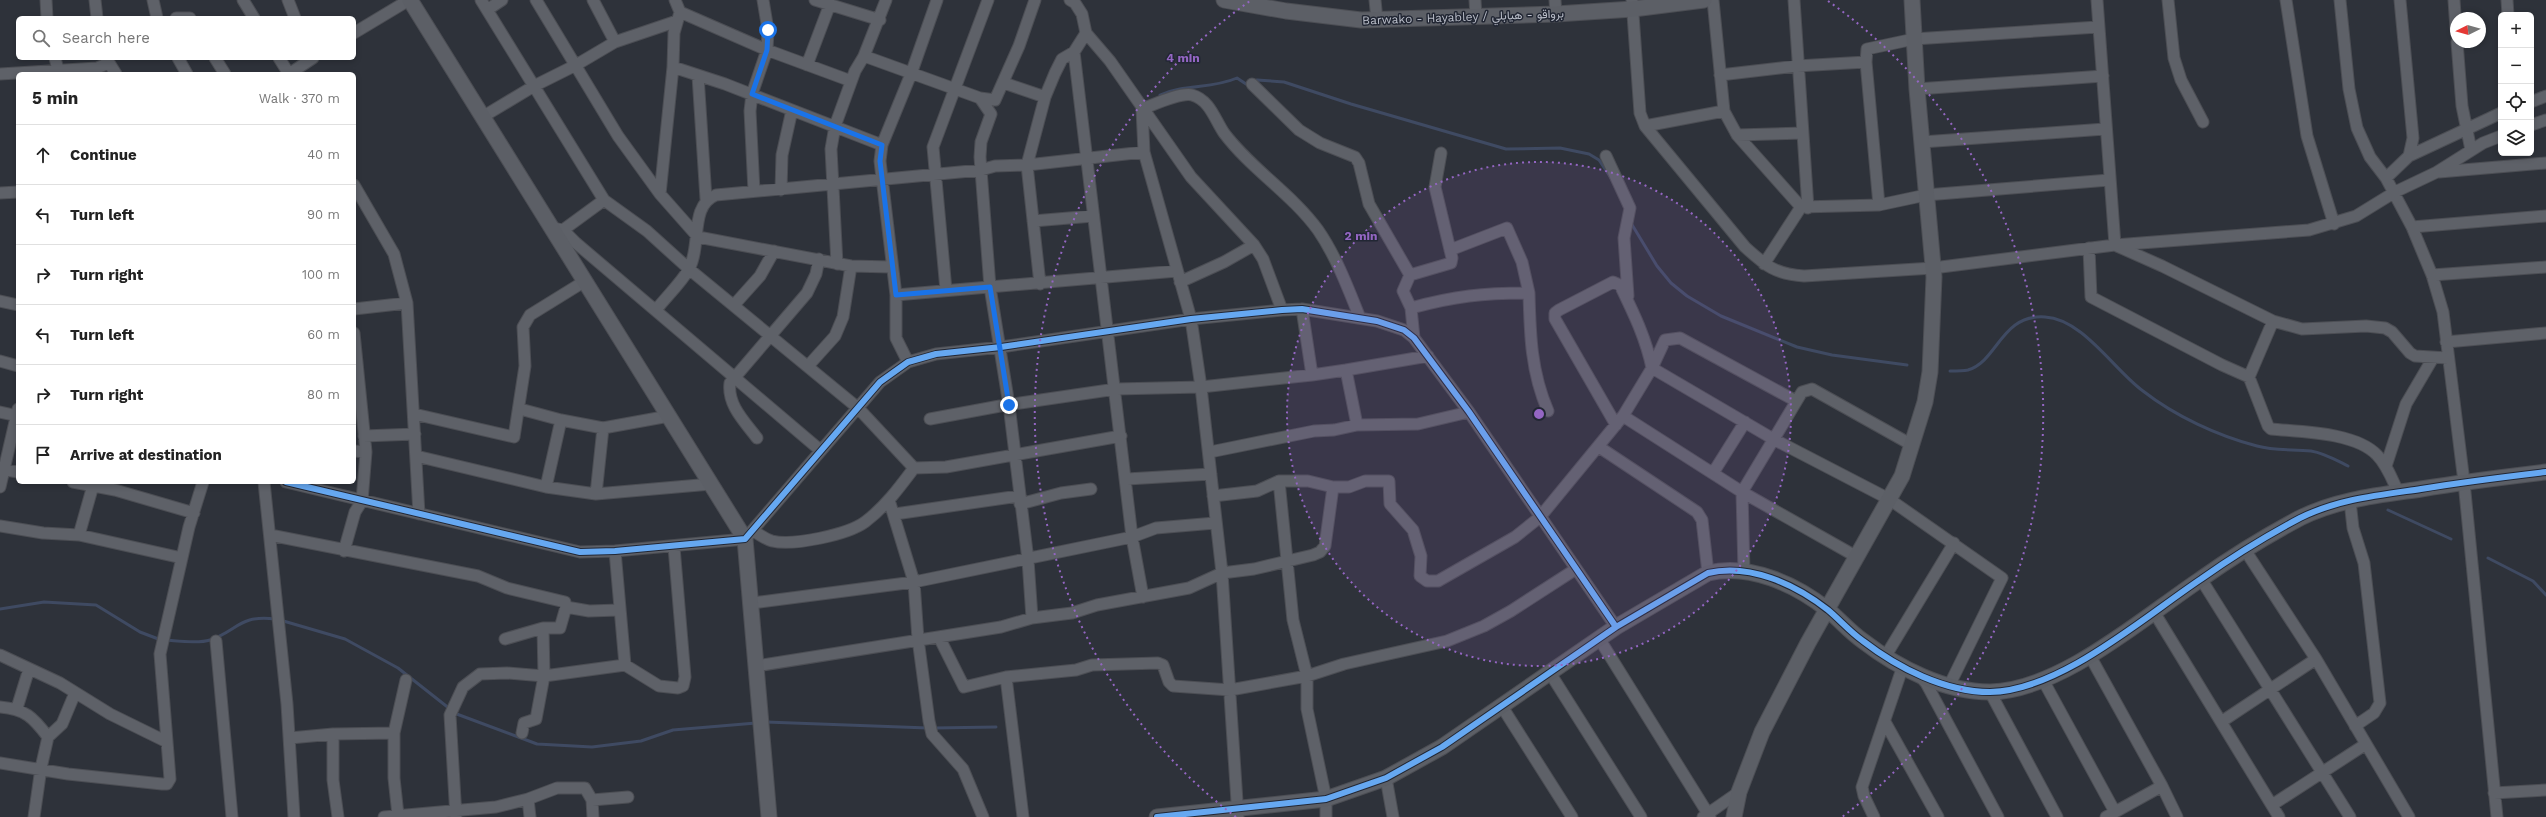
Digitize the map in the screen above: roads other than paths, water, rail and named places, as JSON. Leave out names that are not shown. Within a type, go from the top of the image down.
[{"type":"street","points":[[46,0],[47,16]]},
{"type":"street","points":[[95,0],[96,16]]},
{"type":"street","points":[[153,0],[157,16]]},
{"type":"street","points":[[243,0],[253,16]]},
{"type":"street","points":[[288,0],[294,16]]},
{"type":"street","points":[[356,32],[409,0],[558,229],[585,281],[711,484],[749,535],[756,666],[769,817]]},
{"type":"street","points":[[481,0],[604,200],[647,231],[689,269],[858,408],[914,468],[946,467],[1120,436]]},
{"type":"street","points":[[487,10],[502,0]]},
{"type":"street","points":[[536,0],[618,136],[660,194],[698,237],[819,259],[837,264],[851,266],[891,267]]},
{"type":"street","points":[[593,0],[615,42]]},
{"type":"street","points":[[660,194],[679,17],[675,0]]},
{"type":"street","points":[[754,191],[749,129],[752,94],[767,50],[768,30],[763,0]]},
{"type":"street","points":[[815,0],[880,20]]},
{"type":"street","points":[[837,264],[831,149],[835,126],[851,81],[880,20],[886,0]]},
{"type":"street","points":[[908,362],[896,338],[896,295],[891,267],[880,161],[882,145],[911,74],[937,0]]},
{"type":"street","points":[[946,290],[933,147],[988,0]]},
{"type":"street","points":[[864,56],[980,98],[995,100],[1004,83],[1035,0]]},
{"type":"street","points":[[1070,0],[1075,3],[1082,14],[1086,33],[1110,61],[1142,109],[1191,177],[1254,245],[1263,258],[1282,310]]},
{"type":"street","name":"Barwako - Hayabley / برواقو - هيابلي","points":[[1228,0],[1320,16],[1377,20],[1476,16],[1555,7],[1632,5],[1704,0]]},
{"type":"street","points":[[1375,0],[1377,20]]},
{"type":"street","points":[[1475,0],[1476,16]]},
{"type":"street","points":[[1713,0],[1724,111],[1737,135],[1805,208],[1879,205],[1926,195],[2109,180]]},
{"type":"street","points":[[1764,264],[1805,208],[1803,133],[1794,0]]},
{"type":"street","points":[[1734,817],[1739,792],[1762,732],[1902,476],[1925,402],[1930,372],[1933,268],[1917,89],[1912,0]]},
{"type":"street","points":[[2097,0],[2103,76],[2104,129],[2115,245]]},
{"type":"street","points":[[2168,0],[2174,58],[2181,80],[2203,122]]},
{"type":"street","points":[[2286,0],[2307,136],[2334,224]]},
{"type":"street","points":[[2340,0],[2349,89],[2357,128],[2370,157],[2386,178],[2412,227],[2432,275],[2443,312],[2464,482],[2497,817]]},
{"type":"street","points":[[2400,0],[2412,138],[2409,156]]},
{"type":"street","points":[[2454,0],[2455,12]]},
{"type":"street","points":[[2507,0],[2508,12]]},
{"type":"street","points":[[807,65],[830,4]]},
{"type":"street","points":[[1632,5],[1640,113],[1645,126],[1745,247],[1764,264],[1784,274],[1804,276],[1933,268],[2115,245],[2309,230],[2334,224],[2356,216],[2394,192],[2436,172],[2471,150],[2498,137]]},
{"type":"street","points":[[484,116],[534,86],[576,65],[615,42],[679,17],[851,81]]},
{"type":"street","points":[[1879,205],[1866,62],[1867,49],[1914,39],[2098,27]]},
{"type":"street","points":[[1040,284],[1027,164],[1045,97],[1062,59],[1074,52],[1086,33]]},
{"type":"street","points":[[2458,48],[2466,128],[2471,150]]},
{"type":"street","points":[[1074,52],[1088,159],[1100,279],[1127,479],[1132,537],[1143,597]]},
{"type":"street","points":[[56,60],[58,70]]},
{"type":"street","points":[[179,60],[186,72]]},
{"type":"street","points":[[216,60],[224,72]]},
{"type":"street","points":[[280,60],[288,72]]},
{"type":"street","points":[[292,72],[310,60]]},
{"type":"street","points":[[29,72],[96,68],[107,61],[115,72]]},
{"type":"street","points":[[1720,75],[1798,66],[1866,62]]},
{"type":"street","points":[[673,67],[752,94],[882,145]]},
{"type":"street","points":[[0,74],[16,73]]},
{"type":"street","points":[[656,310],[689,269],[698,237],[701,208],[706,199],[698,76]]},
{"type":"street","points":[[1917,89],[2103,76]]},
{"type":"street","points":[[1004,83],[1045,97]]},
{"type":"street","points":[[1252,84],[1298,130],[1320,143],[1355,157],[1360,163],[1370,204],[1410,275]]},
{"type":"street","points":[[1142,109],[1179,96],[1191,94],[1203,101],[1212,111],[1224,133],[1318,230],[1334,258],[1360,318]]},
{"type":"street","points":[[2534,101],[2546,96]]},
{"type":"street","points":[[980,98],[991,114],[981,142],[981,170],[990,287],[1009,405],[1028,560],[1032,618]]},
{"type":"street","points":[[1142,109],[1144,152],[1191,319],[1210,452],[1215,523],[1222,574],[1238,813]]},
{"type":"street","points":[[781,190],[782,155],[792,110]]},
{"type":"street","points":[[1645,126],[1724,111]]},
{"type":"street","points":[[2386,178],[2409,156],[2498,114]]},
{"type":"street","points":[[2534,123],[2546,120]]},
{"type":"street","points":[[1922,142],[2104,129]]},
{"type":"street","points":[[1737,135],[1803,133]]},
{"type":"street","points":[[706,199],[716,195],[882,181],[981,170],[995,166],[1088,159],[1144,152]]},
{"type":"street","points":[[1410,275],[1451,263],[1450,250],[1435,188],[1441,153]]},
{"type":"street","points":[[1606,156],[1630,208],[1624,238],[1628,303]]},
{"type":"street","points":[[2436,172],[2546,163]]},
{"type":"street","points":[[356,188],[394,254],[407,303],[416,434],[419,514]]},
{"type":"street","points":[[0,193],[16,192]]},
{"type":"street","points":[[558,229],[604,200]]},
{"type":"street","points":[[1033,221],[1093,216]]},
{"type":"street","points":[[2412,227],[2546,216]]},
{"type":"street","points":[[1450,250],[1506,228],[1522,262],[1529,292],[1530,347],[1540,391],[1548,411]]},
{"type":"street","points":[[558,229],[656,310],[820,450]]},
{"type":"street","points":[[896,295],[1100,279],[1178,277],[1224,262],[1254,245]]},
{"type":"street","points":[[2115,245],[2162,266],[2273,321],[2302,329],[2358,326],[2385,328],[2392,332],[2410,353],[2424,358],[2448,358]]},
{"type":"street","points":[[2089,248],[2091,297],[2222,365],[2249,377]]},
{"type":"street","points":[[734,305],[760,276],[774,252]]},
{"type":"street","points":[[757,438],[730,398],[730,383],[735,379],[812,285],[819,259]]},
{"type":"street","points":[[808,366],[835,336],[843,317],[851,266]]},
{"type":"street","points":[[2432,275],[2546,267]]},
{"type":"street","points":[[1410,275],[1403,291],[1411,308],[1414,338]]},
{"type":"street","points":[[414,414],[514,437],[520,409],[525,366],[523,327],[530,315],[585,281]]},
{"type":"street","points":[[1857,557],[1619,420],[1555,319],[1555,313],[1613,282],[1620,285],[1648,347],[1652,368],[1775,440],[1889,499],[2002,578],[1949,686]]},
{"type":"street","points":[[1411,308],[1444,299],[1476,293],[1529,292]]},
{"type":"street","points":[[0,301],[16,305]]},
{"type":"street","points":[[356,309],[407,303]]},
{"type":"street","points":[[1302,309],[1312,374]]},
{"type":"street","points":[[749,535],[820,450],[880,382],[908,362],[936,354],[1000,347],[1191,319],[1302,309],[1393,325],[1404,330],[1414,338],[1469,412],[1616,627]]},
{"type":"street","points":[[2273,321],[2249,377],[2261,410],[2271,429],[2305,431],[2344,439],[2376,454],[2386,466],[2398,492]]},
{"type":"street","points":[[2446,342],[2546,333]]},
{"type":"street","points":[[1213,496],[1256,491],[1279,481],[1308,481],[1333,487],[1349,487],[1365,482],[1389,481],[1390,504],[1413,530],[1420,556],[1420,576],[1427,581],[1438,581],[1515,537],[1540,517],[1599,447],[1619,420],[1652,368],[1665,340],[1680,338],[1796,402]]},
{"type":"street","points":[[344,552],[355,512],[362,501],[366,452],[356,354]]},
{"type":"street","points":[[930,419],[1009,405],[1116,389],[1201,387],[1346,370],[1428,356]]},
{"type":"street","points":[[2386,466],[2406,404],[2433,358]]},
{"type":"street","points":[[0,361],[16,365]]},
{"type":"street","points":[[1346,370],[1357,425]]},
{"type":"street","points":[[1744,571],[1742,492],[1775,440],[1802,392],[1812,389],[1912,445]]},
{"type":"street","points":[[520,409],[561,420],[603,428],[625,426],[669,416]]},
{"type":"street","points":[[0,412],[16,414]]},
{"type":"street","points":[[1210,452],[1272,438],[1357,425],[1418,424],[1469,412]]},
{"type":"street","points":[[0,487],[2,469],[16,418]]},
{"type":"street","points":[[546,487],[561,420]]},
{"type":"street","points":[[1713,473],[1745,422]]},
{"type":"street","points":[[596,494],[603,428]]},
{"type":"street","points":[[364,436],[416,434]]},
{"type":"street","points":[[1599,447],[1697,512],[1702,520],[1708,572]]},
{"type":"street","points":[[356,451],[366,452]]},
{"type":"street","points":[[416,456],[546,487],[596,494],[711,484]]},
{"type":"street","points":[[294,484],[574,550],[615,551],[674,547],[749,535],[772,541],[786,542],[825,536],[864,523],[889,500],[914,468]]},
{"type":"street","points":[[2,469],[16,472]]},
{"type":"street","points":[[1157,817],[1238,813],[1326,799],[1386,778],[1442,747],[1501,705],[1600,640],[1616,627],[1708,572],[1720,570],[1744,571],[1796,589],[1828,610],[1861,640],[1885,657],[1917,673],[1949,686],[1973,691],[2001,691],[2044,680],[2090,656],[2245,550],[2301,518],[2350,501],[2464,482],[2546,472]]},
{"type":"street","points":[[1127,479],[1212,474]]},
{"type":"street","points":[[1279,481],[1286,563],[1293,620],[1307,676],[1307,709],[1326,799],[1326,817]]},
{"type":"street","points":[[79,535],[94,484],[194,513]]},
{"type":"street","points":[[0,763],[41,768],[68,774],[167,784],[170,779],[171,772],[160,654],[163,648],[182,558],[202,484]]},
{"type":"street","points":[[264,484],[290,738],[294,817]]},
{"type":"street","points":[[756,666],[1001,627],[1032,618],[1189,588],[1222,574],[1286,563],[1320,552],[1325,546],[1333,487]]},
{"type":"street","points":[[895,514],[1020,500],[1061,492],[1091,489]]},
{"type":"street","points":[[889,500],[895,514],[914,582],[918,639],[928,721],[932,734],[963,769],[983,817]]},
{"type":"street","points":[[2350,501],[2353,528],[2364,563],[2380,703],[2374,713],[2355,726]]},
{"type":"street","points":[[752,603],[914,582],[1028,560],[1132,537],[1156,528],[1215,523]]},
{"type":"street","points":[[0,526],[43,533],[79,535],[182,558]]},
{"type":"street","points":[[270,535],[344,552],[478,576],[507,588],[565,602],[566,607],[560,628],[543,628],[505,640]]},
{"type":"street","points":[[1885,657],[1954,543]]},
{"type":"street","points":[[456,813],[450,715],[463,687],[480,674],[507,673],[544,676],[625,665],[659,686],[678,688],[686,683],[674,547]]},
{"type":"street","points":[[2245,550],[2316,659],[2409,817]]},
{"type":"street","points":[[615,551],[625,665]]},
{"type":"street","points":[[939,637],[964,687],[1006,677],[1076,670],[1092,665],[1158,663],[1163,665],[1172,686],[1230,690],[1307,676],[1344,664],[1447,641],[1484,626],[1511,611],[1576,569]]},
{"type":"street","points":[[2201,579],[2350,817]]},
{"type":"street","points":[[566,607],[589,611],[619,610]]},
{"type":"street","points":[[2154,612],[2279,817]]},
{"type":"street","points":[[522,733],[524,723],[536,719],[544,676],[543,628]]},
{"type":"street","points":[[1600,640],[1707,816],[1739,792]]},
{"type":"street","points":[[216,642],[232,817]]},
{"type":"street","points":[[0,655],[75,693],[110,714],[167,742]]},
{"type":"street","points":[[2090,656],[2162,786],[2177,817]]},
{"type":"street","points":[[2221,722],[2316,659]]},
{"type":"street","points":[[1874,817],[1864,796],[1862,787],[1903,666]]},
{"type":"street","points":[[16,708],[29,669]]},
{"type":"street","points":[[1550,673],[1641,817]]},
{"type":"street","points":[[1917,673],[1926,683],[1998,817]]},
{"type":"street","points":[[1006,677],[1023,817]]},
{"type":"street","points":[[398,815],[394,778],[394,733],[406,680]]},
{"type":"street","points":[[2044,680],[2111,815],[2162,786]]},
{"type":"street","points":[[1990,692],[2056,817]]},
{"type":"street","points":[[34,817],[41,768],[48,737],[62,724],[75,693]]},
{"type":"street","points":[[1501,705],[1572,817]]},
{"type":"street","points":[[0,707],[16,708],[26,712],[48,737]]},
{"type":"street","points":[[1885,722],[1938,817]]},
{"type":"street","points":[[290,738],[333,734],[394,733]]},
{"type":"street","points":[[333,734],[333,780],[338,817]]},
{"type":"street","points":[[2272,805],[2366,744]]},
{"type":"street","points":[[1386,778],[1393,817]]},
{"type":"street","points":[[384,817],[398,815],[456,813],[496,807],[528,800],[557,788],[585,788],[592,800],[593,817]]},
{"type":"street","points":[[2494,793],[2546,790]]},
{"type":"street","points":[[592,800],[628,797]]},
{"type":"street","points":[[528,800],[530,817]]},
{"type":"waterway","points":[[1160,95],[1179,89],[1218,84],[1237,78],[1246,84],[1257,80],[1284,82],[1351,104],[1506,149],[1560,148],[1589,154],[1599,160],[1611,178]]},
{"type":"waterway","points":[[1631,223],[1657,266],[1671,283],[1687,296],[1721,316],[1797,347],[1832,355],[1907,365]]},
{"type":"waterway","points":[[1950,371],[1968,370],[1978,365],[1986,358],[2009,330],[2019,323],[2030,318],[2045,317],[2059,320],[2072,326],[2085,336],[2143,391],[2183,417],[2212,431],[2242,442],[2270,449],[2304,450],[2321,453],[2348,466]]},
{"type":"waterway","points":[[2388,510],[2451,539]]},
{"type":"waterway","points":[[2488,558],[2533,581],[2546,595]]},
{"type":"waterway","points":[[0,609],[44,602],[96,605],[140,632],[161,640]]},
{"type":"waterway","points":[[166,640],[200,642],[220,636],[246,621],[263,618],[275,619]]},
{"type":"waterway","points":[[280,620],[345,639],[398,668],[450,709]]},
{"type":"waterway","points":[[454,713],[537,744],[592,747],[641,741],[673,730],[756,723]]},
{"type":"waterway","points":[[766,722],[928,728]]},
{"type":"waterway","points":[[934,728],[996,727]]}]
